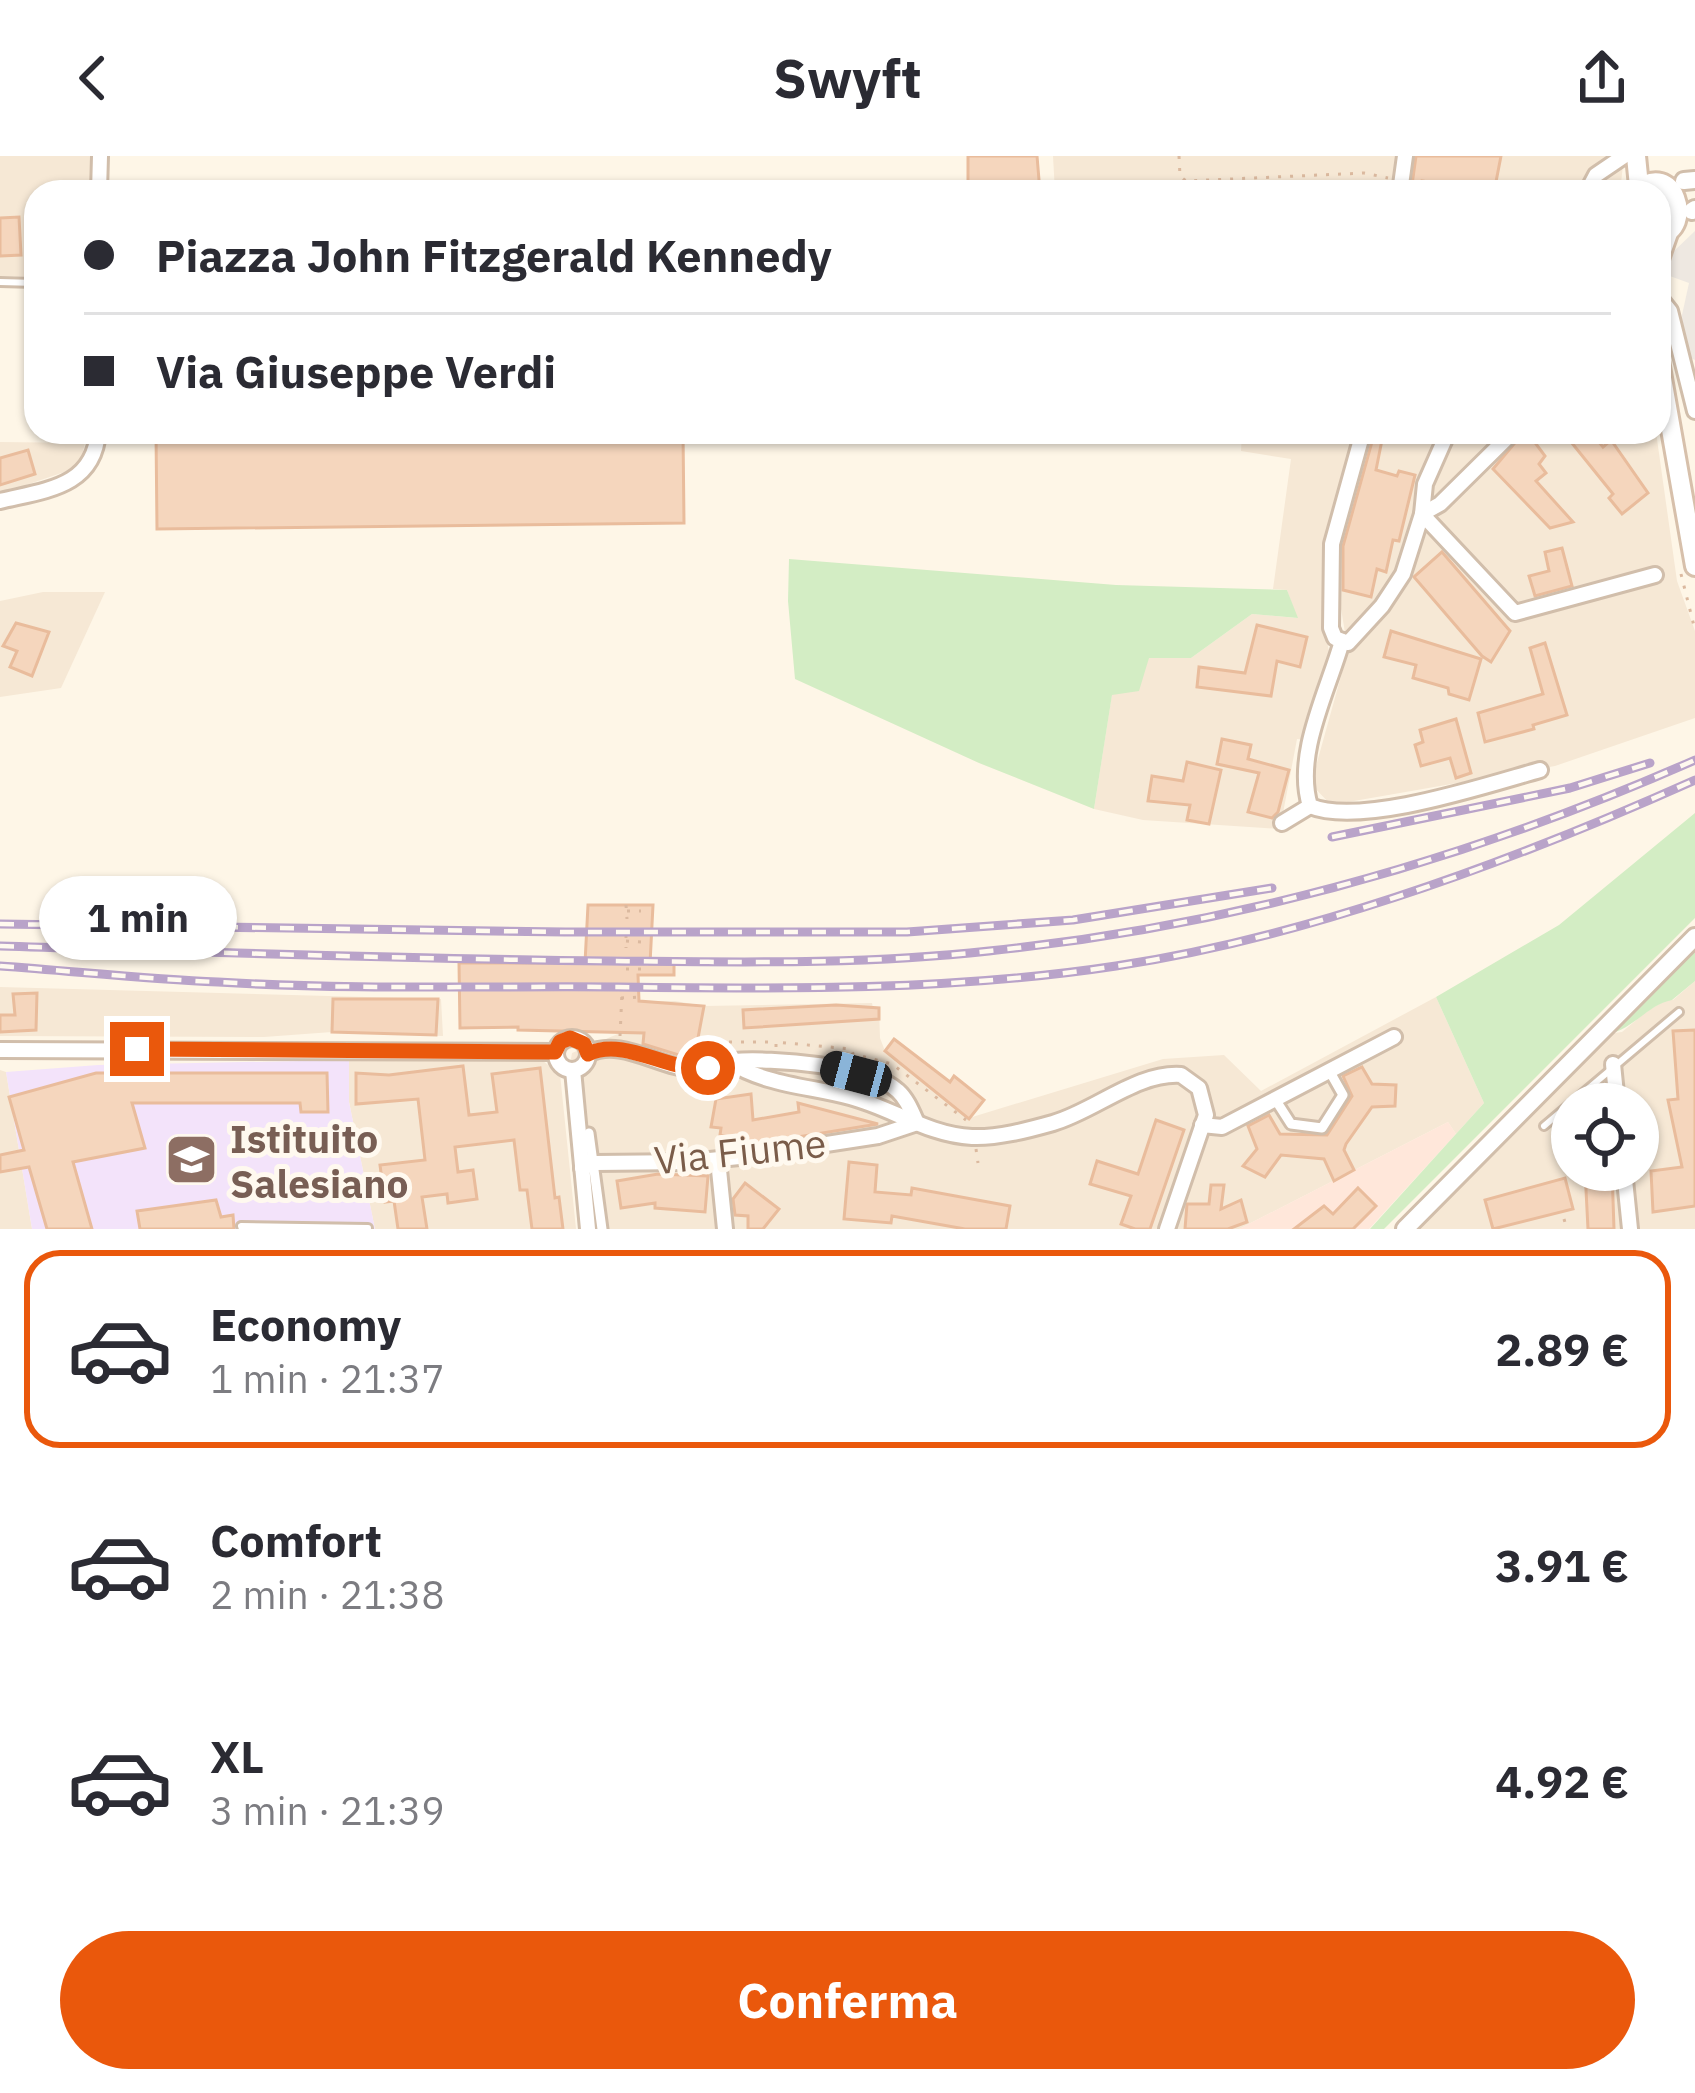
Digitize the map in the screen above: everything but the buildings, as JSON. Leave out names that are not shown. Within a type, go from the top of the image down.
[{"type":"main road","points":[[1658,165],[1689,181],[1692,195],[1694,210],[1684,226],[1671,231]]},
{"type":"main road","points":[[1671,429],[1695,566]]},
{"type":"street","points":[[1594,180],[1624,156]]},
{"type":"street","points":[[1671,314],[1695,411]]},
{"type":"street","points":[[0,501],[79,477],[94,460],[96,444]]},
{"type":"street","points":[[1360,444],[1332,544],[1331,628],[1338,639],[1348,643],[1403,574],[1422,514],[1425,484],[1443,444]]},
{"type":"street","points":[[1422,514],[1440,504],[1501,444]]},
{"type":"street","points":[[1422,514],[1515,613],[1655,575]]},
{"type":"street","points":[[1310,806],[1303,784],[1338,639]]},
{"type":"street","points":[[1310,806],[1328,813],[1428,801],[1540,770]]},
{"type":"street","points":[[1282,823],[1310,806]]},
{"type":"street","points":[[1405,1229],[1695,937]]},
{"type":"street","points":[[1167,1229],[1202,1125],[1222,1127],[1394,1037]]},
{"type":"street","points":[[588,1054],[575,1038],[560,1042],[555,1052],[560,1065],[573,1070],[582,1067],[588,1054],[596,1050],[618,1050],[689,1069],[728,1061],[774,1060],[830,1067],[883,1081],[898,1091],[917,1123]]},
{"type":"street","points":[[0,1050],[555,1052]]},
{"type":"street","points":[[728,1061],[755,1077],[853,1097],[917,1123]]},
{"type":"street","points":[[1613,1064],[1615,1083]]},
{"type":"street","points":[[573,1070],[602,1229]]},
{"type":"street","points":[[1275,1100],[1291,1124],[1322,1128],[1343,1095],[1330,1072]]},
{"type":"street","name":"Via Fiume","points":[[588,1166],[718,1160],[878,1136],[917,1123],[941,1133],[975,1138],[1003,1135],[1087,1112],[1167,1074],[1190,1079],[1199,1088],[1206,1115],[1202,1125]]},
{"type":"street","points":[[588,1229],[590,1133]]},
{"type":"street","points":[[718,1160],[725,1229]]},
{"type":"street","points":[[1626,1191],[1630,1229]]},
{"type":"lane","points":[[1544,1126],[1679,1012]]},
{"type":"lane","points":[[242,1229],[368,1228]]},
{"type":"path","points":[[1208,180],[1364,173],[1384,180]]},
{"type":"path","points":[[627,919],[627,908],[640,911]]},
{"type":"path","points":[[626,942],[641,942]]},
{"type":"path","points":[[626,969],[641,969]]},
{"type":"path","points":[[618,1050],[621,995],[642,997]]},
{"type":"path","points":[[705,1042],[851,1049],[853,1054],[892,1064],[975,1124]]},
{"type":"path","points":[[774,1060],[776,1042]]},
{"type":"path","points":[[1564,1219],[1567,1229]]},
{"type":"shaded area","points":[[0,156],[93,156],[93,180],[24,180],[24,277],[0,276]]},
{"type":"shaded area","points":[[1053,156],[1397,156],[1394,180],[1054,180]]},
{"type":"shaded area","points":[[1407,156],[1624,156],[1621,180],[1404,180]]},
{"type":"shaded area","points":[[1695,231],[1695,360],[1683,333],[1689,283],[1671,276],[1672,253]]},
{"type":"shaded area","points":[[0,442],[85,444],[73,469],[0,494]]},
{"type":"shaded area","points":[[1241,444],[1353,444],[1328,542],[1323,622],[1329,651],[1307,740],[1297,739],[1280,829],[1143,820],[1094,809],[1112,694],[1148,658],[1191,658],[1252,614],[1297,618],[1287,590],[1273,589],[1291,459],[1241,451]]},
{"type":"shaded area","points":[[1363,444],[1658,444],[1677,581],[1695,631],[1695,718],[1555,766],[1331,805],[1311,784],[1348,651],[1333,560]]},
{"type":"shaded area","points":[[43,592],[105,592],[61,688],[0,697],[0,601]]},
{"type":"shaded area","points":[[1695,981],[1695,1229],[1406,1229],[1551,1088],[1551,1191],[1659,1191],[1659,1083],[1556,1083],[1607,1034],[1622,1032],[1666,1000],[1673,1000]]},
{"type":"shaded area","points":[[0,987],[441,999],[443,1036],[332,1032],[264,1037],[0,1036]]},
{"type":"shaded area","points":[[1436,997],[1484,1103],[1456,1134],[1448,1122],[1239,1229],[582,1229],[567,1082],[572,1053],[625,1031],[626,1001],[704,1006],[872,1003],[879,1008],[885,1051],[969,1118],[1163,1059],[1224,1055],[1261,1091]]},
{"type":"shaded area","points":[[349,1060],[543,1061],[560,1074],[576,1229],[375,1229],[349,1102]]},
{"type":"shaded area","name":"Istituito Salesiano","points":[[349,1060],[349,1102],[375,1229],[32,1229],[6,1072],[98,1065]]},
{"type":"shaded area","points":[[0,1070],[6,1072],[32,1229],[0,1229]]},
{"type":"shaded area","points":[[1448,1122],[1456,1134],[1369,1229],[1239,1229]]},
{"type":"green space","points":[[789,559],[1116,585],[1287,590],[1298,618],[1252,614],[1191,658],[1149,658],[1139,691],[1112,695],[1094,809],[979,763],[795,679]]},
{"type":"green space","points":[[1695,813],[1695,918],[1384,1229],[1370,1229],[1484,1103],[1436,997],[1559,925]]},
{"type":"green space","points":[[1695,949],[1695,981],[1672,1000],[1607,1034]]},
{"type":"railway","points":[[0,946],[703,962],[846,961],[989,951],[1171,925],[1349,883],[1524,828],[1695,760]]},
{"type":"railway","points":[[1332,837],[1570,788],[1650,763]]},
{"type":"railway","points":[[0,966],[191,981],[368,987],[805,988],[1054,974],[1189,953],[1337,915],[1556,839],[1695,780]]},
{"type":"railway","points":[[0,924],[907,932],[1073,920],[1272,888]]},
{"type":"place","name":"Istituito Salesiano","points":[[191,1160]]},
{"type":"route","points":[[137,1049],[555,1052],[560,1042],[575,1038],[588,1054],[618,1050],[689,1069],[708,1068]]}]
